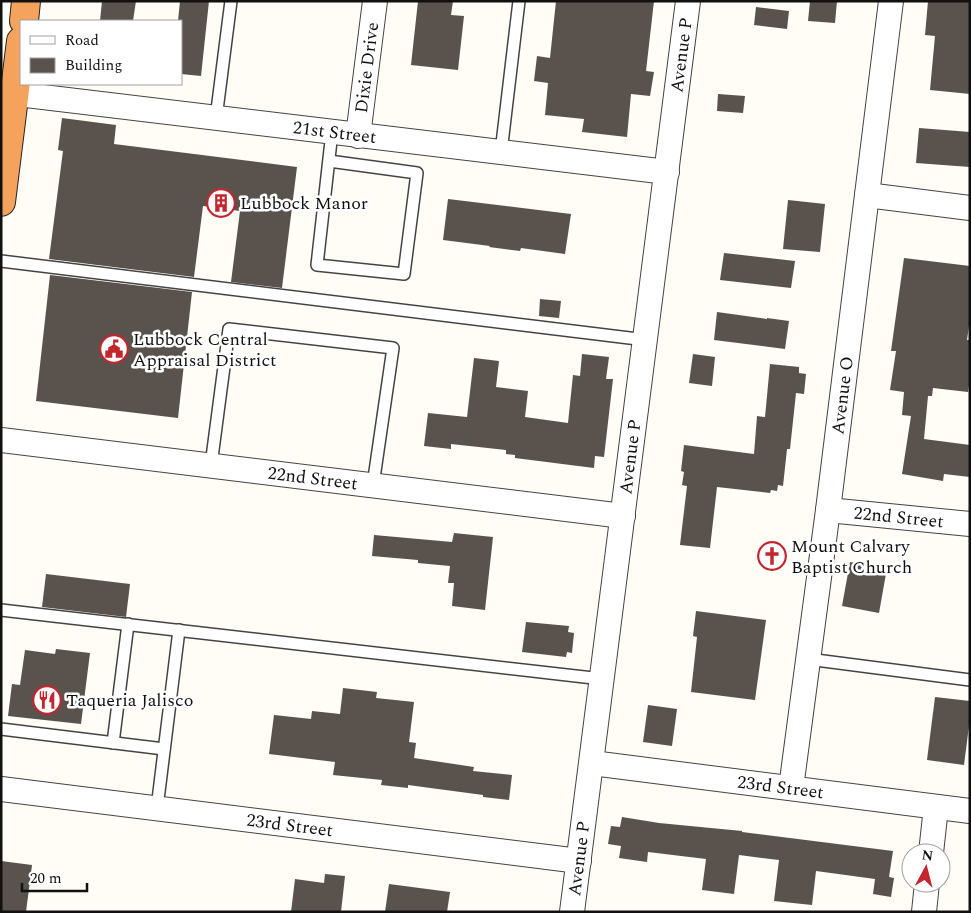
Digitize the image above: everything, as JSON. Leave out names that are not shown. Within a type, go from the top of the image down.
[{"type":"highway","points":[[24,20],[26,1]]},
{"type":"highway","points":[[1,202],[8,92],[20,45]]},
{"type":"street","name":"Dixie Drive","points":[[358,136],[375,1]]},
{"type":"street","name":"Avenue P","points":[[572,912],[688,1]]},
{"type":"street","name":"Avenue O","points":[[791,788],[828,510],[891,1]]},
{"type":"street","name":"21st Street","points":[[8,92],[358,136],[667,172]]},
{"type":"street","points":[[868,195],[970,208]]},
{"type":"street","name":"22nd Street","points":[[1,440],[623,516]]},
{"type":"street","name":"22nd Street","points":[[828,510],[970,524]]},
{"type":"street","name":"23rd Street","points":[[592,763],[970,811]]},
{"type":"street","name":"23rd Street","points":[[1,789],[579,861]]},
{"type":"street","points":[[932,843],[936,807]]},
{"type":"street","points":[[924,912],[926,893]]},
{"type":"lane","points":[[216,118],[231,1]]},
{"type":"lane","points":[[501,152],[519,1]]},
{"type":"lane","points":[[329,161],[417,173],[404,274],[317,265],[332,132]]},
{"type":"lane","points":[[1,262],[646,340]]},
{"type":"lane","points":[[210,465],[229,329],[392,348],[373,485]]},
{"type":"lane","points":[[1,610],[602,679]]},
{"type":"lane","points":[[113,742],[128,624]]},
{"type":"lane","points":[[156,808],[179,630]]},
{"type":"lane","points":[[808,659],[970,680]]},
{"type":"lane","points":[[1,728],[164,749]]},
{"type":"building","points":[[102,1],[136,1],[133,20],[100,20]]},
{"type":"building","points":[[180,1],[209,1],[201,76],[182,74],[182,20],[178,20]]},
{"type":"building","points":[[418,1],[453,1],[451,15],[464,16],[458,70],[411,65]]},
{"type":"building","points":[[556,1],[654,1],[646,71],[654,72],[650,96],[631,94],[627,137],[582,132],[584,119],[545,115],[548,83],[534,81],[537,56],[550,58]]},
{"type":"building","points":[[810,1],[837,1],[835,23],[808,21]]},
{"type":"building","points":[[928,1],[970,1],[970,94],[930,90],[935,36],[925,35]]},
{"type":"building","points":[[756,7],[789,11],[787,29],[754,25]]},
{"type":"building","points":[[718,94],[745,96],[743,113],[717,111]]},
{"type":"building","name":"Lubbock Manor","points":[[62,118],[116,125],[114,144],[297,167],[282,288],[231,282],[240,211],[203,206],[194,277],[49,259],[63,151],[58,150]]},
{"type":"building","points":[[919,128],[970,132],[970,167],[916,163]]},
{"type":"building","points":[[448,199],[571,214],[565,254],[521,248],[520,251],[443,240]]},
{"type":"building","points":[[788,200],[825,204],[820,252],[783,249]]},
{"type":"building","points":[[724,253],[795,261],[791,288],[720,280]]},
{"type":"building","points":[[904,258],[970,266],[970,319],[967,340],[970,340],[968,392],[933,388],[932,396],[928,396],[924,439],[970,445],[970,477],[944,474],[943,481],[902,474],[911,416],[902,415],[904,392],[890,390],[896,351],[891,351]]},
{"type":"building","name":"Lubbock Central Appraisal District","points":[[50,275],[192,292],[178,418],[36,401]]},
{"type":"building","points":[[540,299],[561,301],[559,318],[539,316]]},
{"type":"building","points":[[717,312],[789,321],[785,349],[714,340]]},
{"type":"building","points":[[582,354],[609,357],[606,379],[613,379],[604,457],[595,456],[594,468],[515,458],[515,455],[506,454],[506,450],[451,444],[451,449],[424,446],[428,413],[467,417],[474,358],[499,361],[496,387],[528,391],[525,417],[568,423],[573,375],[580,376]]},
{"type":"building","points":[[693,354],[715,357],[712,386],[689,383]]},
{"type":"building","points":[[770,364],[799,367],[799,373],[806,374],[804,394],[796,393],[790,449],[787,449],[783,486],[778,485],[777,491],[771,490],[770,493],[717,487],[710,548],[680,545],[687,486],[682,485],[684,472],[681,471],[684,445],[754,454],[757,416],[765,417]]},
{"type":"building","points":[[454,533],[493,537],[485,610],[452,606],[454,583],[448,583],[450,566],[418,563],[418,560],[372,556],[374,535],[452,542]]},
{"type":"building","points":[[850,562],[887,568],[879,613],[842,606]]},
{"type":"building","points":[[46,574],[130,584],[126,617],[42,607]]},
{"type":"building","points":[[696,611],[766,620],[755,700],[691,692],[697,637],[693,636]]},
{"type":"building","points":[[526,622],[569,626],[568,632],[574,633],[572,653],[567,652],[566,657],[522,652]]},
{"type":"building","name":"Taqueria Jalisco","points":[[56,649],[90,653],[81,724],[8,716],[12,684],[20,685],[25,650],[55,654]]},
{"type":"building","points":[[343,688],[377,692],[376,698],[414,702],[409,742],[416,743],[414,758],[474,767],[473,771],[512,775],[509,800],[408,785],[408,788],[381,785],[382,780],[333,775],[335,762],[269,754],[274,715],[311,719],[312,711],[340,714]]},
{"type":"building","points":[[935,697],[970,701],[970,718],[964,765],[927,760]]},
{"type":"building","points":[[648,705],[677,709],[672,746],[643,742]]},
{"type":"building","points":[[622,817],[893,851],[889,877],[894,878],[891,897],[873,894],[875,879],[816,871],[812,905],[774,901],[779,860],[739,855],[734,894],[702,890],[706,859],[648,852],[647,862],[619,858],[621,846],[608,844],[611,826],[620,827]]},
{"type":"building","points":[[1,861],[32,865],[26,912],[1,912]]},
{"type":"building","points":[[325,874],[345,876],[341,912],[291,912],[295,879],[324,883]]},
{"type":"building","points":[[389,884],[450,892],[447,912],[385,912]]},
{"type":"place","name":"Lubbock Manor","points":[[221,203]]},
{"type":"place","name":"Lubbock Central Appraisal District","points":[[114,349]]},
{"type":"place","name":"Mount Calvary Baptist Church","points":[[772,556]]},
{"type":"place","name":"Taqueria Jalisco","points":[[47,700]]}]
